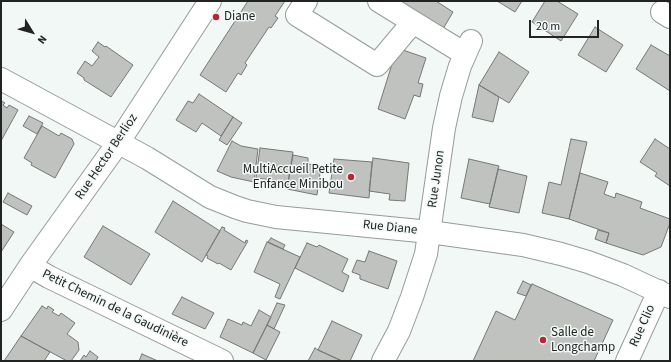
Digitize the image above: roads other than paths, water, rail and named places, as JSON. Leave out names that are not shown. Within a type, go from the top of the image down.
[{"type":"street","name":"Rue Hector Berlioz","points":[[1,310],[30,266],[118,143],[210,1]]},
{"type":"street","points":[[306,1],[298,15],[377,65],[412,22],[379,1]]},
{"type":"street","name":"Rue Junon","points":[[383,361],[399,331],[426,254],[444,128],[451,96],[460,66],[468,48],[412,22]]},
{"type":"street","name":"Rue Diane","points":[[1,79],[146,158],[210,197],[247,211],[276,217],[430,232],[523,245],[555,252],[588,262],[664,294]]},
{"type":"street","name":"Petit Chemin de la Gaudinière","points":[[30,266],[49,277],[222,361]]},
{"type":"street","name":"Rue Clio","points":[[627,361],[664,294]]},
{"type":"place","name":"Diane","points":[[216,17]]},
{"type":"place","name":"MultiAccueil Petite Enfance Minibou","points":[[351,177]]},
{"type":"place","name":"Salle de Longchamp","points":[[543,340]]}]
